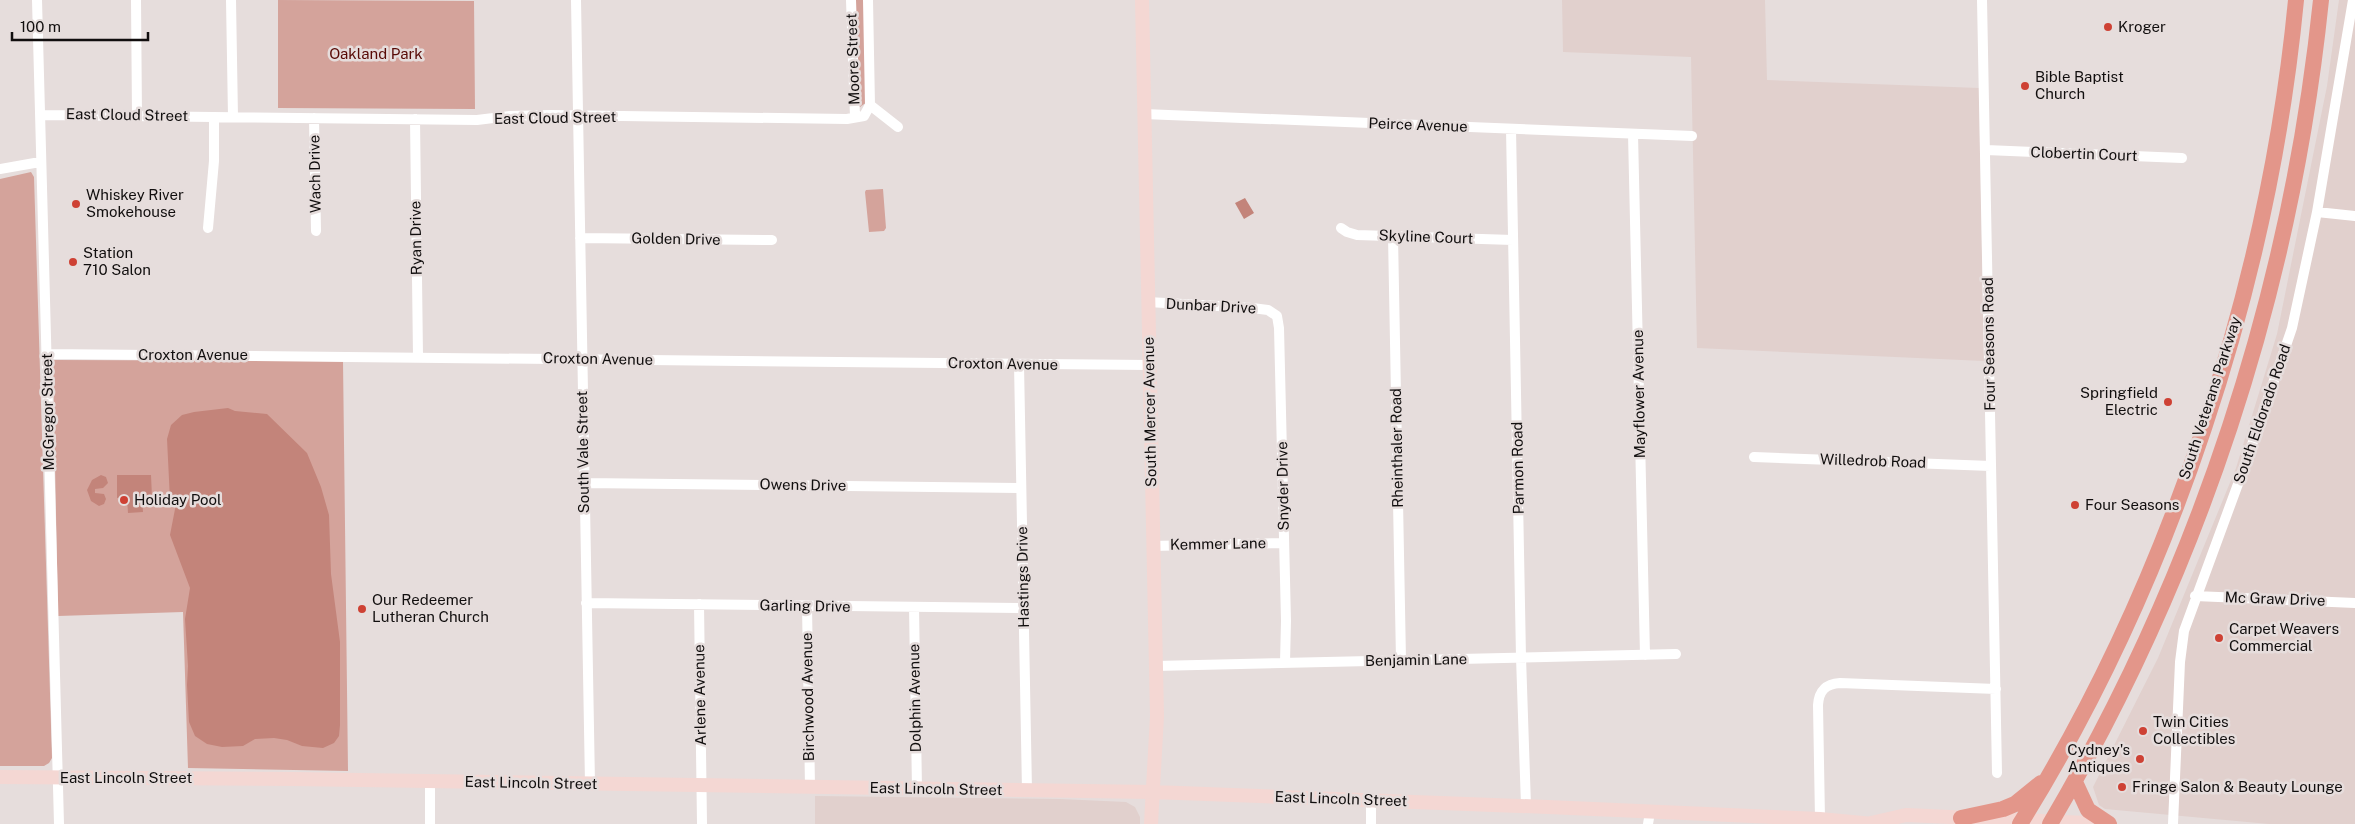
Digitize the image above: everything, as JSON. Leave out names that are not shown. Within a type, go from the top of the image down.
[{"type":"highway","name":"South Veterans Parkway","points":[[2021,822],[2049,777],[2103,672],[2136,601],[2161,545],[2206,420],[2239,307],[2259,226],[2285,84],[2296,0]]},
{"type":"highway","name":"South Veterans Parkway","points":[[2050,823],[2075,782],[2112,713],[2165,600],[2205,500],[2238,401],[2260,328],[2288,212],[2311,84],[2321,0]]},
{"type":"highway","points":[[1961,818],[1994,812],[2015,804],[2049,777]]},
{"type":"highway","points":[[2075,782],[2088,810],[2109,824]]},
{"type":"main road","name":"South Mercer Avenue","points":[[1142,0],[1156,724],[1150,824]]},
{"type":"main road","name":"East Lincoln Street","points":[[0,777],[1153,792],[1526,806],[1649,818],[1820,820],[1872,824],[1906,815],[2021,822],[2109,824]]},
{"type":"street","name":"McGregor Street","points":[[36,0],[41,115],[40,162],[59,824]]},
{"type":"street","points":[[136,0],[137,115]]},
{"type":"street","points":[[231,0],[233,117]]},
{"type":"street","name":"South Vale Street","points":[[576,0],[590,784]]},
{"type":"street","name":"Moore Street","points":[[851,0],[855,117]]},
{"type":"street","name":"Moore Street","points":[[868,0],[870,105]]},
{"type":"street","name":"Four Seasons Road","points":[[1982,0],[1997,774]]},
{"type":"street","name":"South Eldorado Road","points":[[2173,824],[2181,646],[2195,596],[2245,465],[2292,328],[2318,212],[2353,0]]},
{"type":"street","points":[[855,117],[864,116],[870,105],[898,126]]},
{"type":"street","name":"Peirce Avenue","points":[[1144,114],[1692,136]]},
{"type":"street","name":"East Cloud Street","points":[[41,115],[415,120],[477,120],[510,116],[828,119],[855,117]]},
{"type":"street","points":[[208,228],[214,160],[214,117]]},
{"type":"street","name":"Wach Drive","points":[[314,118],[316,231]]},
{"type":"street","name":"Ryan Drive","points":[[415,120],[418,356]]},
{"type":"street","name":"Parmon Road","points":[[1511,129],[1521,657],[1526,806]]},
{"type":"street","name":"Mayflower Avenue","points":[[1633,134],[1645,655]]},
{"type":"street","name":"Clobertin Court","points":[[1986,150],[2182,158]]},
{"type":"street","points":[[0,169],[40,162]]},
{"type":"street","points":[[2318,212],[2355,216]]},
{"type":"street","name":"Skyline Court","points":[[1341,228],[1357,235],[1513,240]]},
{"type":"street","name":"Rheinthaler Road","points":[[1394,236],[1401,660]]},
{"type":"street","name":"Golden Drive","points":[[580,238],[772,240]]},
{"type":"street","name":"Dunbar Drive","points":[[1148,302],[1252,308],[1273,312]]},
{"type":"street","name":"Snyder Drive","points":[[1273,312],[1279,328],[1286,621],[1285,662]]},
{"type":"street","name":"Croxton Avenue","points":[[46,354],[418,356],[1149,365]]},
{"type":"street","name":"Hastings Drive","points":[[1019,364],[1027,791]]},
{"type":"street","name":"Willedrob Road","points":[[1754,457],[1991,466]]},
{"type":"street","name":"Owens Drive","points":[[584,483],[1021,488]]},
{"type":"street","name":"Kemmer Lane","points":[[1152,546],[1284,543]]},
{"type":"street","name":"Mc Graw Drive","points":[[2195,596],[2355,602]]},
{"type":"street","name":"Garling Drive","points":[[586,603],[1024,608]]},
{"type":"street","name":"Arlene Avenue","points":[[699,604],[702,824]]},
{"type":"street","name":"Birchwood Avenue","points":[[807,606],[810,787]]},
{"type":"street","name":"Dolphin Avenue","points":[[914,607],[917,789]]},
{"type":"street","name":"Benjamin Lane","points":[[1155,666],[1676,654]]},
{"type":"street","points":[[1820,820],[1818,705],[1820,692],[1828,685],[1840,683],[1996,689]]},
{"type":"street","points":[[430,782],[430,824]]},
{"type":"street","points":[[1371,800],[1371,824]]},
{"type":"shaded area","points":[[1562,0],[1765,0],[1767,80],[1979,88],[1984,361],[1697,348],[1691,57],[1563,52]]},
{"type":"shaded area","points":[[2339,0],[2355,0],[2355,824],[2269,824],[2105,809],[2099,805],[2093,787],[2158,658],[2236,468],[2277,334],[2327,86]]},
{"type":"shaded area","points":[[1245,198],[1254,213],[1244,219],[1235,203]]},
{"type":"shaded area","points":[[228,408],[235,411],[267,414],[307,453],[321,487],[329,515],[331,574],[340,642],[340,725],[339,736],[334,743],[323,748],[302,746],[287,740],[274,738],[255,739],[243,746],[222,747],[207,744],[195,736],[189,722],[185,619],[190,588],[170,535],[176,504],[170,500],[167,439],[171,425],[182,415]]},
{"type":"shaded area","points":[[101,475],[106,477],[108,483],[103,488],[95,489],[95,493],[104,494],[106,499],[104,504],[99,506],[91,501],[87,490],[92,480]]},
{"type":"shaded area","points":[[117,475],[151,475],[152,497],[142,498],[143,512],[128,513],[127,498],[117,498]]},
{"type":"shaded area","points":[[815,796],[1060,799],[1126,802],[1135,807],[1140,817],[1140,824],[815,824]]},
{"type":"green space","name":"Oakland Park","points":[[278,0],[474,1],[475,109],[278,108]]},
{"type":"green space","points":[[854,0],[864,0],[867,102],[860,107],[858,106]]},
{"type":"green space","points":[[31,172],[34,177],[52,758],[44,766],[0,766],[0,179]]},
{"type":"green space","points":[[883,189],[886,228],[884,231],[869,232],[865,192],[866,190]]},
{"type":"green space","points":[[53,360],[343,361],[348,771],[188,768],[183,612],[58,616]]},
{"type":"place","name":"Kroger","points":[[2108,27]]},
{"type":"place","name":"Bible Baptist Church","points":[[2025,86]]},
{"type":"place","name":"Whiskey River Smokehouse","points":[[76,204]]},
{"type":"place","name":"Station 710 Salon","points":[[73,262]]},
{"type":"place","name":"Springfield Electric","points":[[2168,402]]},
{"type":"place","name":"Holiday Pool","points":[[124,500]]},
{"type":"place","name":"Four Seasons","points":[[2075,505]]},
{"type":"place","name":"Our Redeemer Lutheran Church","points":[[362,609]]},
{"type":"place","name":"Carpet Weavers Commercial","points":[[2219,638]]},
{"type":"place","name":"Twin Cities Collectibles","points":[[2143,731]]},
{"type":"place","name":"Cydney's Antiques","points":[[2140,759]]},
{"type":"place","name":"Fringe Salon & Beauty Lounge","points":[[2122,787]]}]
